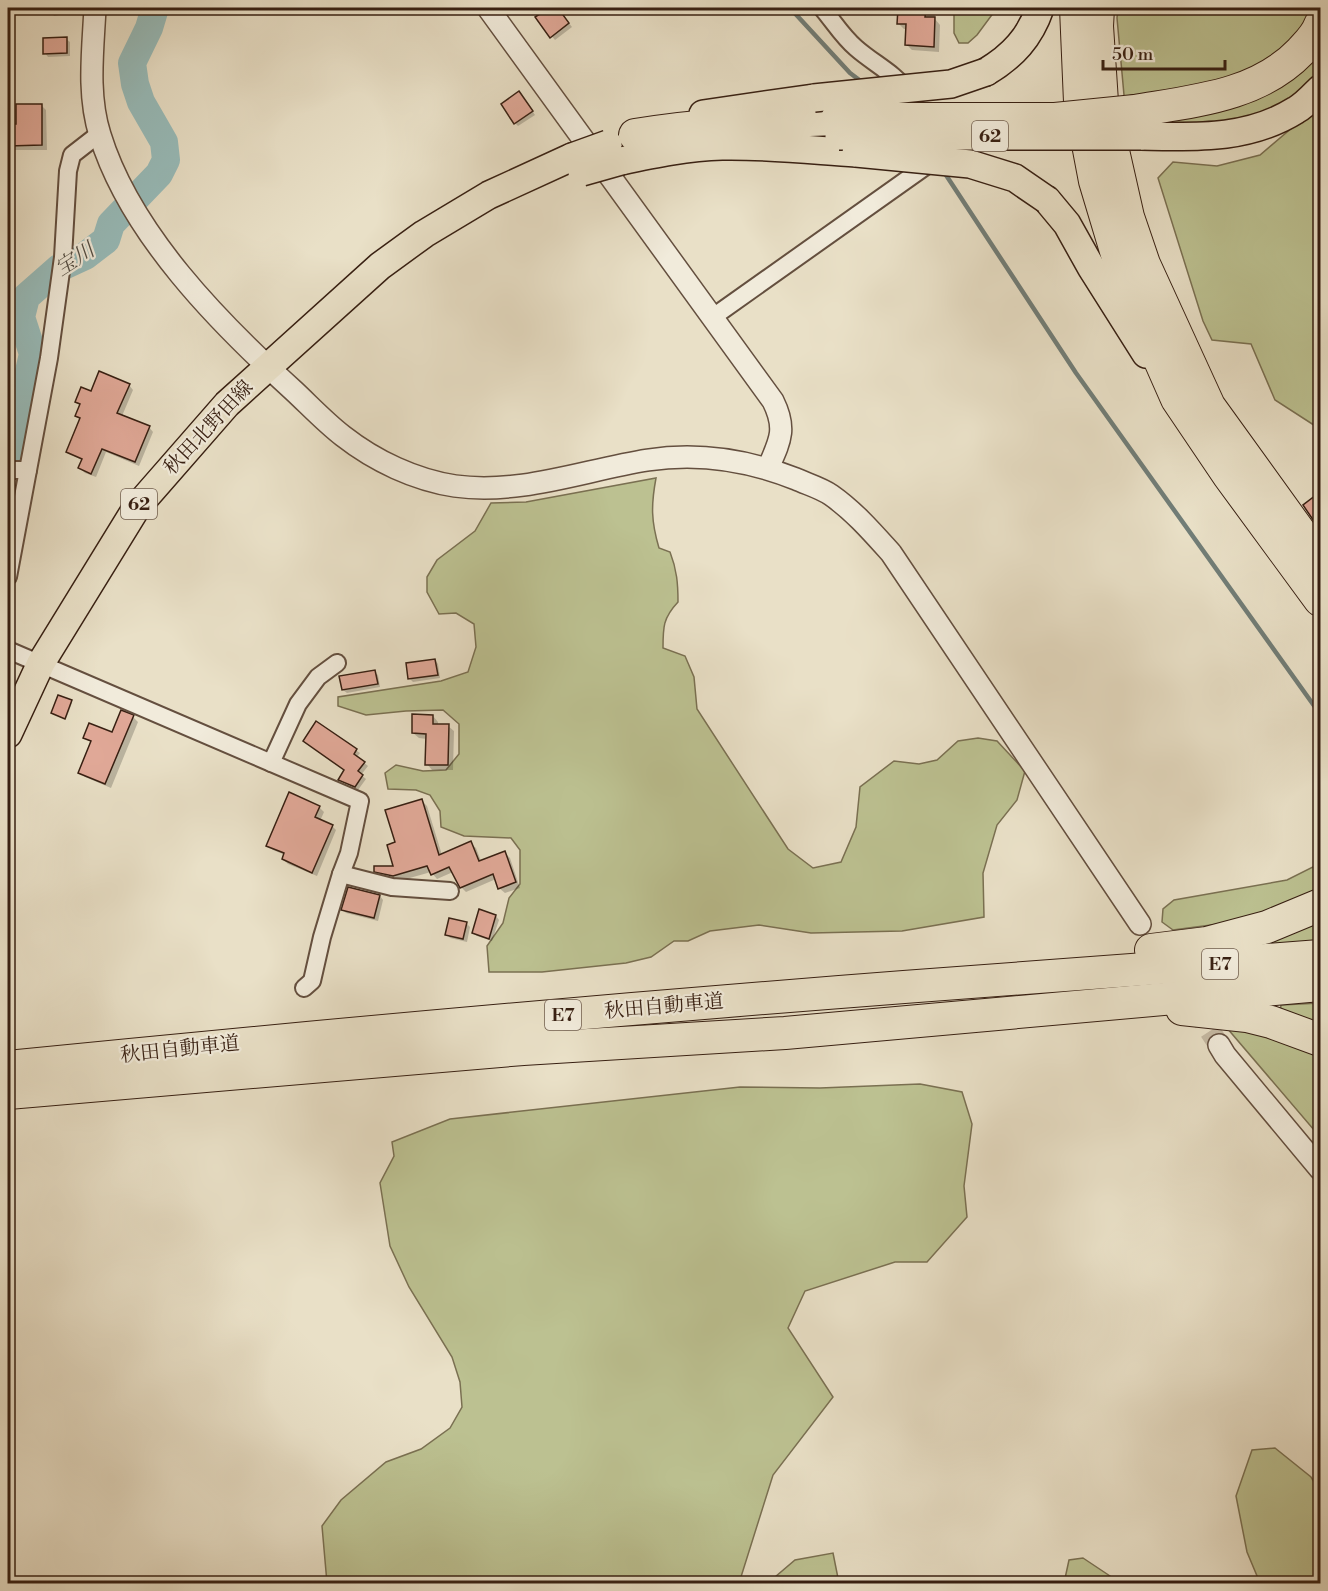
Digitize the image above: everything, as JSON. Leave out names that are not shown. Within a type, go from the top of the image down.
[{"type":"highway","points":[[1076,8],[1080,102],[1095,181],[1125,281],[1177,399],[1229,476],[1320,600]]},
{"type":"highway","points":[[1098,8],[1102,102],[1125,205],[1144,264],[1209,406],[1320,560]]},
{"type":"highway","points":[[1102,102],[1111,8]]},
{"type":"highway","points":[[621,147],[699,125],[750,121],[844,136],[1055,119],[1138,124],[1258,84],[1290,63],[1317,34],[1320,25]]},
{"type":"highway","points":[[908,986],[1014,964],[1207,943],[1267,927],[1320,905]]},
{"type":"highway","name":"秋田自動車道","points":[[8,1067],[223,1045],[908,986],[1320,956]]},
{"type":"highway","name":"秋田自動車道","points":[[8,1094],[512,1050],[785,1033],[1320,984]]},
{"type":"highway","points":[[1125,1002],[1220,1015],[1247,1016],[1320,1040]]},
{"type":"main road","name":"62","points":[[621,147],[687,116],[814,98],[951,84],[986,72],[1020,47],[1034,26],[1040,8]]},
{"type":"main road","points":[[1138,124],[1200,138],[1257,129],[1297,110],[1320,88]]},
{"type":"main road","points":[[844,136],[970,164],[1015,178],[1047,200],[1067,224],[1136,339],[1177,399]]},
{"type":"main road","name":"秋田北野田線","points":[[8,734],[41,663],[137,507],[227,404],[345,297],[387,274],[495,206],[577,165],[621,147]]},
{"type":"street","points":[[95,8],[91,84],[99,134],[119,184],[147,231],[202,299],[267,367],[344,437],[384,462],[424,479],[454,486],[486,489],[537,484],[647,460],[671,458],[734,460],[768,468],[830,494],[864,523],[891,554],[1140,924]]},
{"type":"street","points":[[488,8],[773,401],[780,416],[780,439],[768,468]]},
{"type":"street","points":[[713,317],[952,147],[901,81],[858,50],[842,35],[837,15],[822,8]]},
{"type":"street","points":[[8,577],[49,358],[63,257],[68,171],[72,155],[99,134]]},
{"type":"street","points":[[8,470],[28,470]]},
{"type":"street","points":[[8,650],[360,801],[349,853],[340,874],[312,981],[304,988]]},
{"type":"street","points":[[271,763],[298,704],[318,677],[337,663]]},
{"type":"street","points":[[340,874],[392,887],[450,891]]},
{"type":"street","points":[[1219,1045],[1320,1169]]},
{"type":"green space","points":[[954,8],[997,8],[977,35],[968,43],[959,43],[954,33]]},
{"type":"green space","points":[[1118,8],[1320,8],[1304,35],[1249,75],[1125,106]]},
{"type":"green space","points":[[1320,42],[1320,78],[1284,108],[1223,125],[1144,131],[1141,121]]},
{"type":"green space","points":[[1320,104],[1320,429],[1275,400],[1251,344],[1212,340],[1203,321],[1158,178],[1173,162],[1217,166],[1260,155]]},
{"type":"green space","points":[[656,478],[653,505],[654,529],[659,548],[670,552],[676,571],[678,589],[678,602],[669,613],[665,623],[663,648],[685,656],[694,677],[697,709],[788,849],[813,868],[841,862],[856,827],[860,787],[894,761],[919,764],[937,760],[958,741],[978,738],[997,741],[1025,771],[1017,800],[997,825],[983,873],[984,917],[902,931],[811,933],[759,925],[710,931],[688,941],[674,941],[651,957],[626,963],[542,972],[489,972],[487,946],[503,923],[509,898],[520,884],[520,850],[511,838],[464,836],[441,827],[440,811],[430,795],[416,790],[388,789],[385,773],[396,765],[423,771],[446,770],[459,754],[459,724],[443,710],[366,715],[338,706],[338,697],[441,681],[468,672],[476,647],[474,624],[456,613],[439,614],[427,592],[427,577],[437,560],[475,531],[491,503],[526,502]]},
{"type":"green space","points":[[1320,858],[1320,893],[1249,920],[1173,930],[1162,922],[1163,909],[1174,900],[1287,880],[1315,866]]},
{"type":"green space","points":[[1320,915],[1320,946],[1193,958]]},
{"type":"green space","points":[[1320,1003],[1320,1031],[1280,1013],[1281,1005]]},
{"type":"green space","points":[[1227,1028],[1286,1038],[1320,1057],[1320,1137]]},
{"type":"green space","points":[[920,1084],[962,1092],[972,1124],[964,1186],[967,1217],[927,1262],[895,1262],[805,1291],[788,1328],[833,1397],[773,1475],[740,1580],[743,1583],[327,1583],[322,1526],[341,1500],[386,1462],[421,1449],[450,1428],[462,1407],[460,1382],[452,1357],[409,1287],[390,1246],[380,1183],[394,1156],[392,1142],[450,1119],[740,1087],[820,1088]]},
{"type":"green space","points":[[1275,1448],[1311,1477],[1320,1492],[1320,1583],[1260,1583],[1247,1552],[1236,1496],[1252,1450]]},
{"type":"green space","points":[[833,1553],[839,1583],[768,1583],[795,1560]]},
{"type":"green space","points":[[1083,1558],[1120,1583],[1064,1583],[1069,1560]]},
{"type":"building","points":[[549,8],[558,8],[569,23],[550,38],[535,17]]},
{"type":"building","points":[[898,8],[926,8],[925,17],[935,17],[934,47],[905,45],[906,24],[897,24]]},
{"type":"building","points":[[67,37],[67,53],[43,54],[43,38]]},
{"type":"building","points":[[519,91],[533,111],[514,124],[501,104]]},
{"type":"building","points":[[16,104],[42,104],[42,145],[8,146],[8,124],[16,124]]},
{"type":"building","points":[[99,371],[130,384],[117,413],[150,426],[135,462],[102,449],[91,474],[78,468],[82,459],[66,452],[80,418],[75,416],[80,404],[75,402],[81,387],[91,391]]},
{"type":"building","points":[[1320,492],[1320,530],[1303,505]]},
{"type":"building","points":[[435,659],[438,675],[408,679],[406,663]]},
{"type":"building","points":[[375,670],[378,684],[342,690],[339,676]]},
{"type":"building","points":[[58,695],[72,700],[65,719],[51,713]]},
{"type":"building","points":[[121,710],[134,715],[105,784],[78,773],[91,741],[83,738],[89,723],[112,732]]},
{"type":"building","points":[[412,714],[433,715],[433,724],[449,724],[448,765],[425,765],[426,734],[412,733]]},
{"type":"building","points":[[316,721],[357,749],[354,754],[365,762],[358,771],[363,775],[355,787],[338,780],[344,770],[303,741]]},
{"type":"building","points":[[289,792],[320,806],[315,817],[333,825],[312,873],[282,859],[284,853],[266,846]]},
{"type":"building","points":[[422,799],[439,855],[471,841],[479,861],[505,851],[516,882],[498,889],[493,874],[460,888],[449,867],[431,875],[427,866],[393,876],[374,872],[374,866],[393,866],[387,845],[395,842],[385,810]]},
{"type":"building","points":[[348,887],[380,895],[374,918],[341,910]]},
{"type":"building","points":[[479,909],[496,915],[489,939],[472,933]]},
{"type":"building","points":[[449,918],[467,922],[463,939],[445,935]]},
{"type":"waterway","name":"宝川","points":[[8,463],[33,354],[21,317],[26,297],[59,268],[85,256],[106,240],[111,224],[159,174],[166,160],[164,142],[141,102],[132,63],[149,28],[155,8]]},
{"type":"waterway","points":[[790,8],[850,73],[862,82]]},
{"type":"waterway","points":[[944,172],[1076,373],[1320,714]]},
{"type":"tunnel","points":[[1193,1005],[1219,1045]]}]
